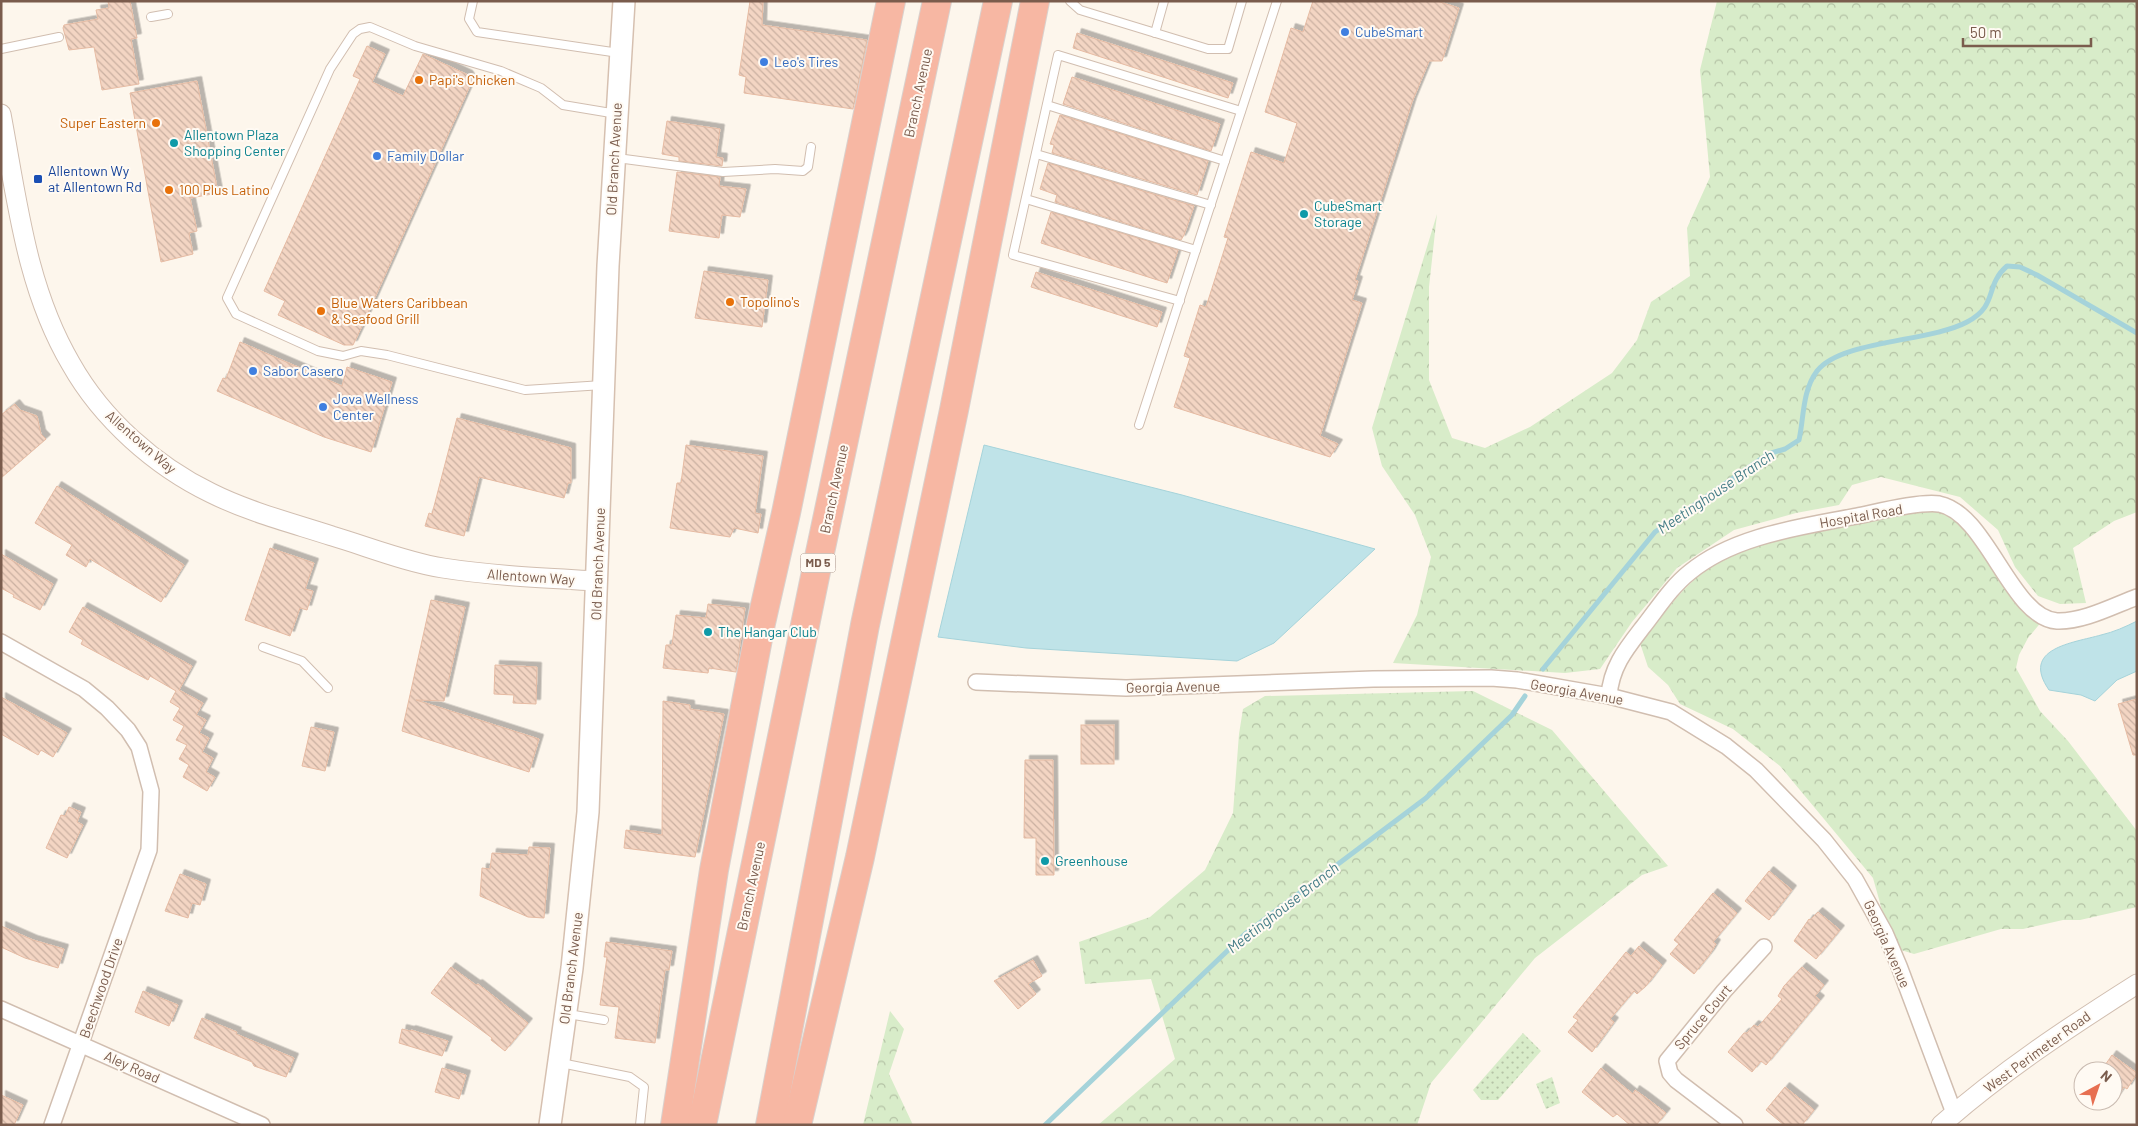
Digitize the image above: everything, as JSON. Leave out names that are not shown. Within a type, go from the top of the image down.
[{"type":"highway","points":[[675,1125],[714,870],[761,623],[788,504],[891,1]]},
{"type":"highway","name":"Branch Avenue","points":[[702,1125],[818,562],[937,1]]},
{"type":"highway","points":[[770,1125],[865,625],[998,1]]},
{"type":"highway","points":[[797,1125],[860,857],[954,410],[1034,1]]},
{"type":"main road","name":"Old Branch Avenue","points":[[550,1125],[566,1014],[588,812],[615,158],[624,1]]},
{"type":"street","name":"Allentown Way","points":[[1,114],[25,243],[37,287],[54,333],[86,387],[119,426],[153,456],[179,476],[222,498],[412,561],[488,574],[597,581]]},
{"type":"street","name":"Hospital Road","points":[[1609,696],[1610,680],[1624,652],[1678,583],[1704,562],[1739,545],[1764,537],[1875,512],[1928,504],[1940,504],[1956,511],[1971,526],[2030,606],[2046,617],[2056,621],[2093,614],[2137,597]]},
{"type":"street","name":"Beechwood Drive","points":[[1,642],[84,689],[107,708],[128,730],[139,747],[151,790],[150,850],[52,1125]]},
{"type":"street","name":"Georgia Avenue","points":[[976,682],[1126,688],[1373,679],[1491,678],[1517,680],[1609,696],[1671,712],[1726,746],[1756,770],[1838,856],[1860,887],[1888,941],[1947,1119]]},
{"type":"street","name":"Spruce Court","points":[[1735,1125],[1676,1080],[1670,1072],[1668,1061],[1718,998],[1764,947]]},
{"type":"street","name":"West Perimeter Road","points":[[1947,1119],[2075,1024],[2137,984]]},
{"type":"street","name":"Aley Road","points":[[1,1009],[262,1125]]},
{"type":"lane","points":[[472,1],[470,19],[478,32],[621,53]]},
{"type":"lane","points":[[1070,1],[1080,10],[1208,49],[1228,49],[1242,1]]},
{"type":"lane","points":[[1155,33],[1164,1]]},
{"type":"lane","points":[[1139,424],[1277,1]]},
{"type":"lane","points":[[151,17],[168,14]]},
{"type":"lane","points":[[605,384],[525,390],[387,355],[361,351],[343,356],[318,351],[236,314],[227,298],[330,68],[347,41],[360,29],[370,27],[414,46],[502,71],[541,88],[563,105],[617,114]]},
{"type":"lane","points":[[1,49],[59,38]]},
{"type":"lane","points":[[1180,301],[1013,255],[1058,55],[1241,111]]},
{"type":"lane","points":[[1047,105],[1225,160]]},
{"type":"lane","points":[[615,158],[722,172],[775,169],[803,171],[808,166],[811,147]]},
{"type":"lane","points":[[1036,154],[1211,205]]},
{"type":"lane","points":[[1026,199],[1196,250]]},
{"type":"lane","points":[[262,647],[302,661],[328,688]]},
{"type":"lane","points":[[566,1014],[604,1020]]},
{"type":"lane","points":[[559,1063],[630,1077],[644,1087],[640,1125]]},
{"type":"green space","points":[[1717,1],[2137,1],[2137,512],[2114,521],[2073,548],[2086,603],[2060,604],[2038,596],[2015,567],[1998,530],[1960,497],[1881,477],[1852,485],[1839,505],[1796,513],[1734,530],[1677,568],[1632,622],[1600,669],[1565,673],[1393,663],[1417,615],[1431,557],[1415,515],[1382,466],[1372,428],[1437,214],[1429,287],[1429,380],[1452,438],[1485,448],[1530,427],[1612,373],[1637,340],[1651,302],[1690,276],[1687,228],[1710,177],[1700,70]]},
{"type":"green space","points":[[1924,510],[1952,514],[2042,621],[2028,638],[2019,655],[2016,668],[2040,711],[2068,741],[2137,831],[2137,907],[2080,920],[2063,920],[2023,929],[2001,929],[1914,954],[1901,950],[1882,910],[1873,878],[1780,766],[1733,729],[1680,704],[1668,685],[1648,667],[1640,643],[1686,587],[1704,572],[1726,559],[1752,548],[1810,531]]},
{"type":"green space","points":[[1473,691],[1552,730],[1668,866],[1642,875],[1535,958],[1431,1083],[1417,1125],[1098,1125],[1175,1059],[1151,979],[1085,984],[1079,942],[1150,917],[1205,870],[1233,813],[1239,734],[1243,709],[1265,696]]},
{"type":"green space","points":[[890,1011],[904,1029],[889,1074],[913,1125],[863,1125]]},
{"type":"green space","points":[[1523,1033],[1541,1051],[1498,1100],[1481,1100],[1473,1090]]},
{"type":"green space","points":[[1552,1077],[1560,1103],[1546,1109],[1536,1084]]},
{"type":"water","points":[[984,445],[1182,495],[1375,549],[1274,643],[1237,661],[1026,648],[938,637]]},
{"type":"water","points":[[2137,621],[2137,671],[2117,680],[2095,701],[2081,695],[2049,690],[2042,676],[2041,665],[2045,656],[2065,645],[2110,632]]},
{"type":"building","points":[[108,1],[130,1],[137,38],[131,39],[139,84],[102,90],[94,47],[69,50],[63,28],[64,25],[98,19],[96,10],[109,8]]},
{"type":"building","points":[[750,1],[763,1],[762,25],[867,40],[853,109],[744,93],[746,77],[739,75]]},
{"type":"building","name":"CubeSmart Storage","points":[[1313,1],[1437,1],[1459,8],[1442,61],[1429,61],[1412,102],[1355,280],[1358,281],[1352,300],[1362,303],[1320,436],[1338,444],[1330,457],[1174,407],[1190,358],[1184,356],[1200,305],[1206,307],[1228,238],[1224,237],[1251,152],[1284,163],[1297,123],[1265,112],[1291,28],[1303,32]]},
{"type":"building","points":[[1077,33],[1233,83],[1228,98],[1073,48]]},
{"type":"building","points":[[367,46],[385,54],[372,82],[403,96],[423,54],[468,75],[472,81],[353,345],[344,345],[278,315],[285,301],[264,291],[360,79],[353,76]]},
{"type":"building","points":[[1072,77],[1220,124],[1211,151],[1063,104]]},
{"type":"building","name":"Allentown Plaza Shopping Center","points":[[197,81],[218,193],[190,198],[197,231],[189,233],[193,254],[161,262],[130,93]]},
{"type":"building","points":[[1060,115],[1208,161],[1197,195],[1052,153],[1054,145],[1050,144]]},
{"type":"building","points":[[667,121],[720,129],[716,157],[723,158],[722,166],[679,161],[679,157],[662,154]]},
{"type":"building","points":[[1048,163],[1194,206],[1184,235],[1181,240],[1055,202],[1057,195],[1040,189]]},
{"type":"building","points":[[677,172],[720,177],[719,186],[746,189],[740,217],[722,215],[719,238],[669,231]]},
{"type":"building","points":[[1051,212],[1178,250],[1167,283],[1041,243]]},
{"type":"building","points":[[704,271],[768,280],[762,327],[695,318]]},
{"type":"building","points":[[1036,272],[1162,312],[1157,327],[1031,287]]},
{"type":"building","points":[[240,342],[342,386],[347,367],[392,382],[371,452],[324,437],[217,391],[223,378],[226,379]]},
{"type":"building","points":[[15,404],[20,410],[37,416],[41,434],[46,439],[1,478],[1,415]]},
{"type":"building","points":[[457,418],[571,448],[571,483],[568,483],[564,498],[479,477],[464,536],[425,526],[429,513],[432,514]]},
{"type":"building","points":[[686,445],[763,456],[755,513],[761,514],[758,533],[734,528],[730,537],[670,528],[677,483],[681,483]]},
{"type":"building","points":[[57,486],[184,565],[161,602],[90,559],[86,567],[66,555],[72,545],[35,523]]},
{"type":"building","points":[[270,548],[314,563],[305,589],[313,591],[307,610],[300,608],[290,636],[245,620]]},
{"type":"building","points":[[1,554],[53,584],[40,610],[13,597],[14,595],[1,588]]},
{"type":"building","points":[[431,600],[465,607],[444,701],[416,700],[539,739],[529,772],[402,731]]},
{"type":"building","name":"The Hangar Club","points":[[708,604],[745,608],[736,672],[709,668],[708,673],[663,668],[666,645],[672,645],[676,615],[706,618]]},
{"type":"building","points":[[83,607],[192,666],[179,690],[203,703],[196,715],[206,720],[199,733],[209,738],[202,752],[213,758],[206,772],[215,777],[207,791],[183,777],[189,765],[179,759],[187,745],[176,740],[184,726],[173,720],[180,708],[170,702],[176,691],[150,676],[148,680],[81,644],[83,640],[69,632]]},
{"type":"building","points":[[495,665],[537,667],[536,704],[513,703],[514,695],[494,694]]},
{"type":"building","points":[[1,697],[67,733],[53,757],[41,750],[38,755],[1,734]]},
{"type":"building","points":[[2137,699],[2137,755],[2133,755],[2118,704]]},
{"type":"building","points":[[663,701],[690,705],[690,709],[724,714],[695,857],[624,848],[626,830],[662,835]]},
{"type":"building","points":[[1081,725],[1114,725],[1114,764],[1081,764]]},
{"type":"building","points":[[311,727],[334,732],[325,771],[302,766]]},
{"type":"building","points":[[1025,760],[1053,760],[1054,875],[1036,875],[1036,838],[1024,838]]},
{"type":"building","points":[[69,807],[81,812],[77,822],[83,825],[67,858],[46,848],[61,815],[65,816]]},
{"type":"building","points":[[529,847],[550,848],[544,918],[528,917],[480,896],[482,868],[490,869],[492,853],[528,855]]},
{"type":"building","points":[[1769,871],[1792,890],[1769,920],[1745,901]]},
{"type":"building","points":[[180,874],[206,884],[200,905],[192,903],[188,918],[165,911]]},
{"type":"building","points":[[1713,893],[1737,913],[1713,942],[1716,944],[1694,974],[1670,954],[1679,944],[1674,940]]},
{"type":"building","points":[[1818,912],[1840,930],[1816,959],[1794,941],[1809,919]]},
{"type":"building","points":[[1,926],[33,940],[64,949],[58,968],[25,958],[1,947]]},
{"type":"building","points":[[606,942],[672,951],[669,970],[665,970],[655,1043],[615,1038],[619,1007],[600,1005],[607,957],[604,957]]},
{"type":"building","points":[[1639,946],[1662,965],[1646,986],[1637,994],[1634,991],[1610,1019],[1614,1022],[1592,1052],[1568,1032],[1578,1020],[1573,1017],[1626,952],[1631,956]]},
{"type":"building","points":[[1033,960],[1042,976],[1028,984],[1036,994],[1018,1009],[994,981]]},
{"type":"building","points":[[451,967],[476,985],[478,984],[528,1023],[505,1051],[491,1040],[492,1038],[431,993]]},
{"type":"building","points":[[1802,967],[1824,985],[1815,996],[1820,1000],[1766,1065],[1761,1061],[1752,1072],[1728,1052],[1744,1033],[1747,1033],[1754,1025],[1758,1027],[1782,999],[1778,996],[1784,986]]},
{"type":"building","points":[[143,991],[178,1005],[169,1026],[135,1012]]},
{"type":"building","points":[[202,1018],[294,1058],[286,1077],[254,1066],[252,1062],[194,1038]]},
{"type":"building","points":[[402,1029],[448,1041],[442,1056],[399,1043]]},
{"type":"building","points":[[2112,1055],[2120,1061],[2108,1061]]},
{"type":"building","points":[[2123,1063],[2137,1073],[2127,1089],[2124,1087],[2123,1088]]},
{"type":"building","points":[[442,1068],[466,1075],[459,1099],[435,1092]]},
{"type":"building","points":[[1601,1068],[1633,1094],[1635,1090],[1666,1113],[1656,1125],[1630,1125],[1617,1114],[1613,1117],[1582,1092]]},
{"type":"building","points":[[1785,1087],[1814,1110],[1802,1125],[1784,1125],[1766,1110]]},
{"type":"building","points":[[1,1095],[23,1105],[14,1125],[1,1125]]},
{"type":"waterway","name":"Meetinghouse Branch","points":[[1543,669],[1655,532],[1768,454],[1785,449],[1799,440],[1804,405],[1812,379],[1817,371],[1829,361],[1845,353],[1865,347],[1931,334],[1951,329],[1967,322],[1984,309],[2000,273],[2007,266],[2020,267],[2037,275],[2137,333]]},
{"type":"waterway","name":"Meetinghouse Branch","points":[[1045,1125],[1245,934],[1426,798],[1512,715],[1525,696]]},
{"type":"place","name":"CubeSmart","points":[[1345,32]]},
{"type":"place","name":"Leo's Tires","points":[[764,62]]},
{"type":"place","name":"Papi's Chicken","points":[[419,80]]},
{"type":"place","name":"Super Eastern","points":[[156,123]]},
{"type":"place","name":"Allentown Plaza Shopping Center","points":[[174,143]]},
{"type":"place","name":"Family Dollar","points":[[377,156]]},
{"type":"place","name":"Allentown Wy at Allentown Rd","points":[[38,179]]},
{"type":"place","name":"100 Plus Latino","points":[[169,190]]},
{"type":"place","name":"CubeSmart Storage","points":[[1304,214]]},
{"type":"place","name":"Topolino's","points":[[730,302]]},
{"type":"place","name":"Blue Waters Caribbean & Seafood Grill","points":[[321,311]]},
{"type":"place","name":"Sabor Casero","points":[[253,371]]},
{"type":"place","name":"Jova Wellness Center","points":[[323,407]]},
{"type":"place","name":"The Hangar Club","points":[[708,632]]},
{"type":"place","name":"Greenhouse","points":[[1045,861]]}]
